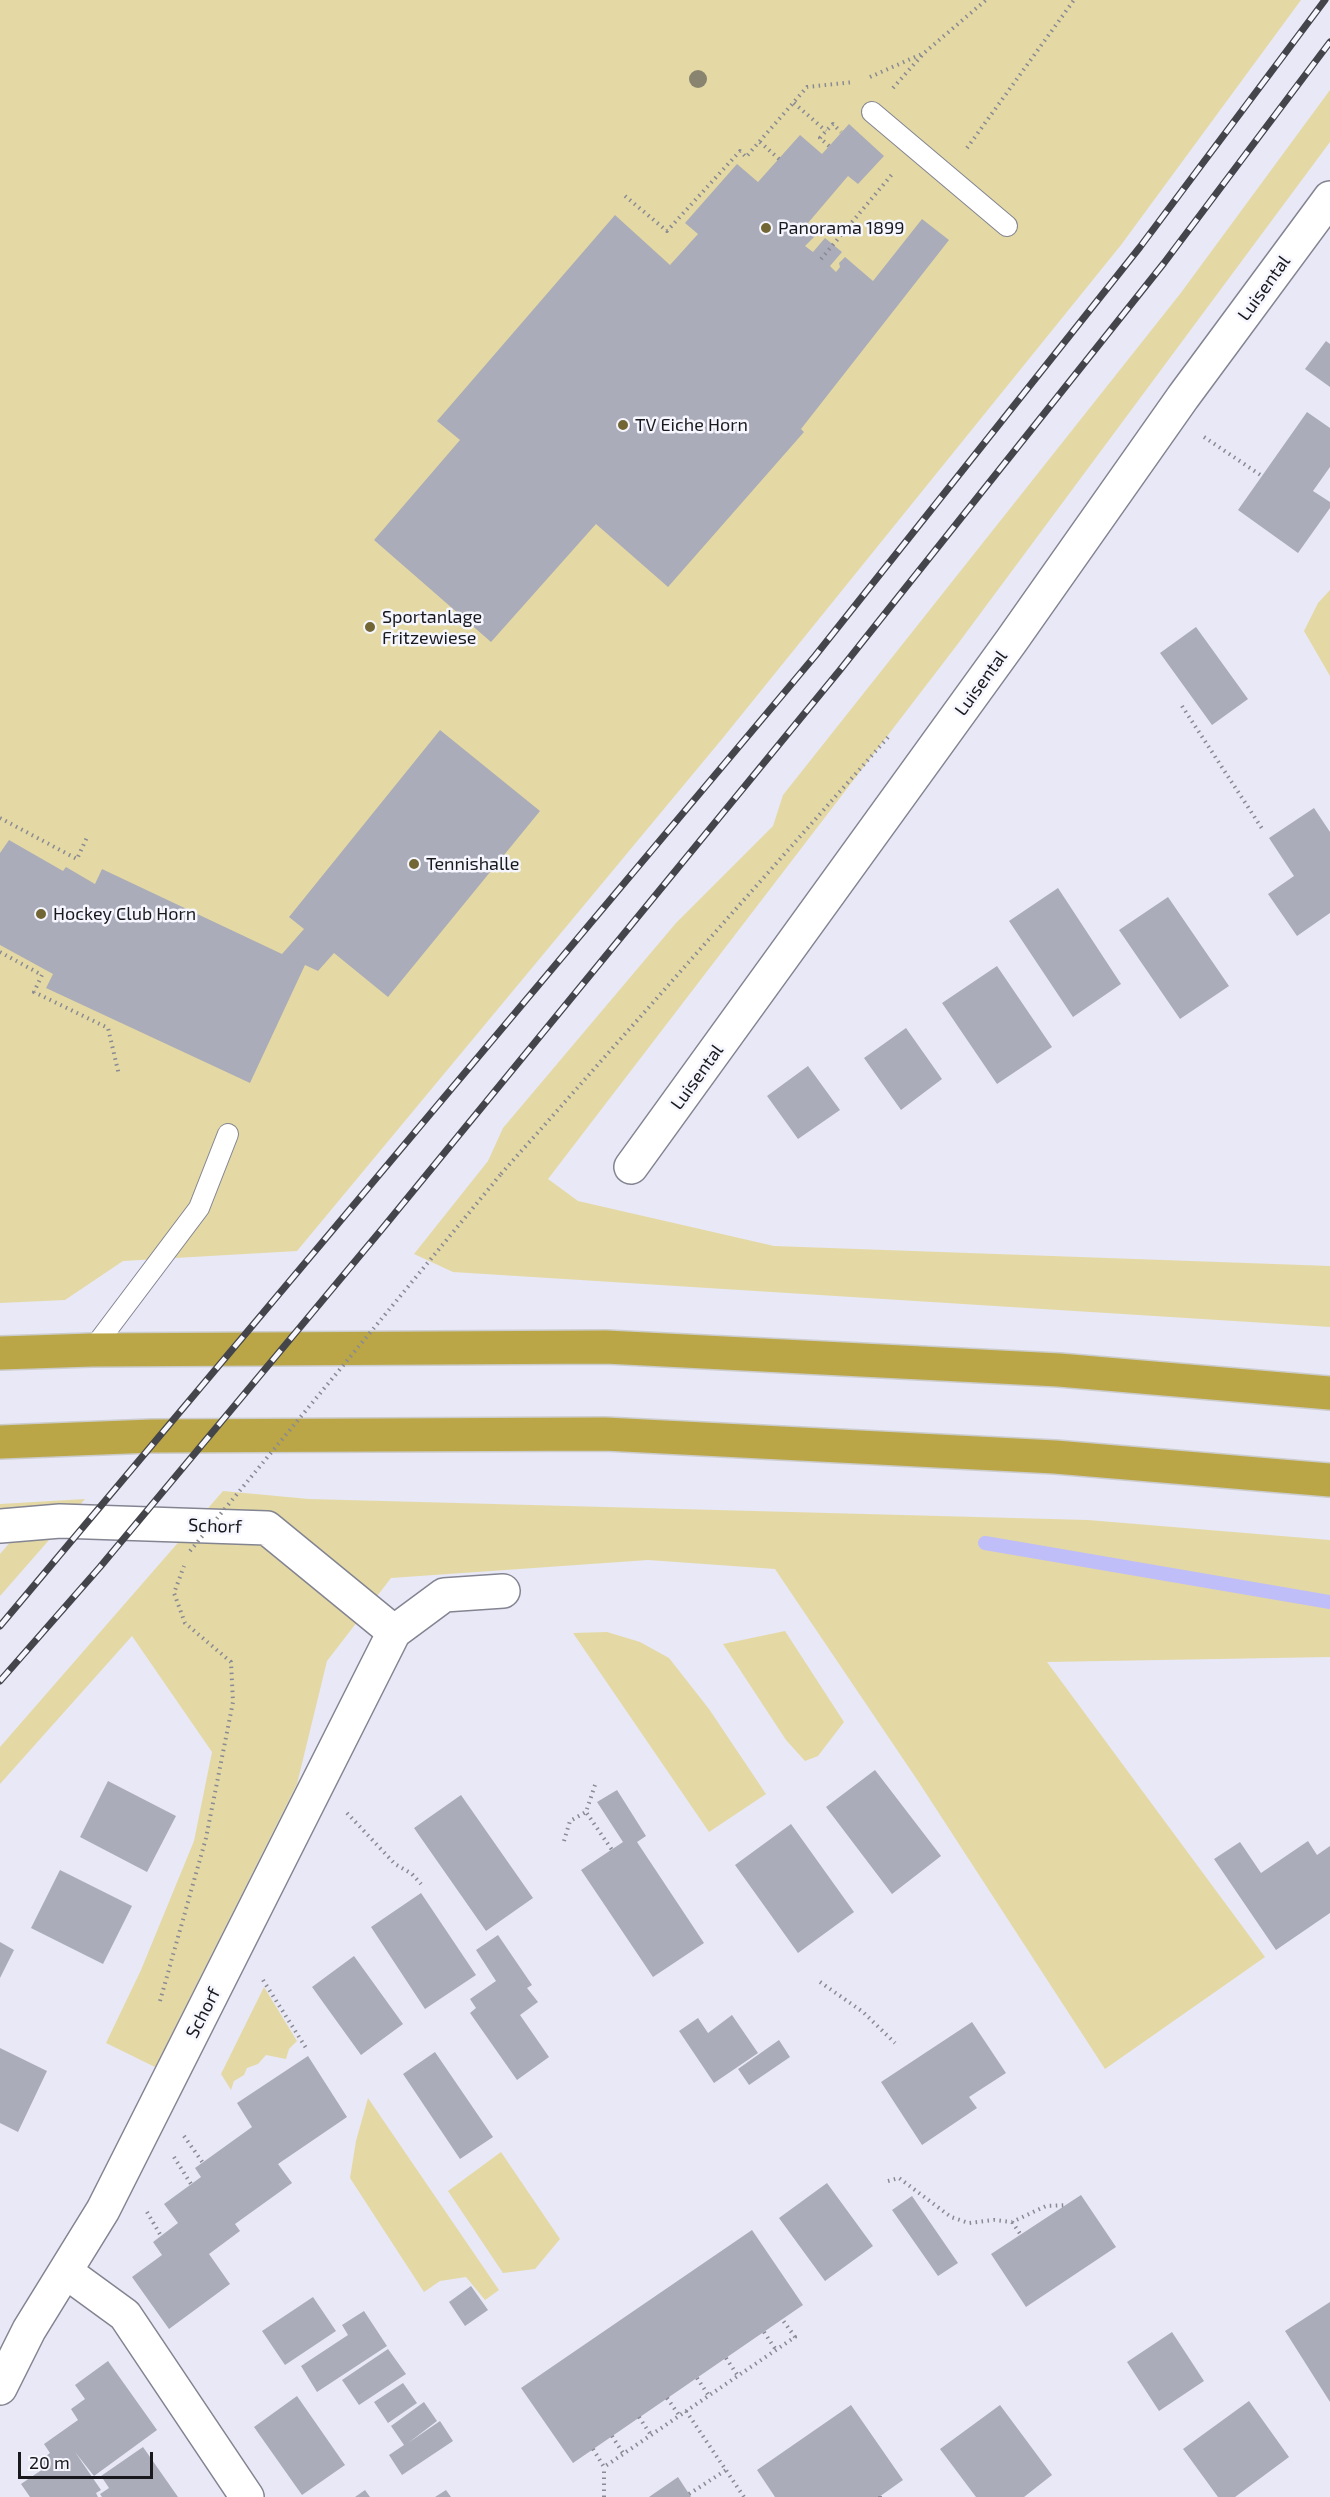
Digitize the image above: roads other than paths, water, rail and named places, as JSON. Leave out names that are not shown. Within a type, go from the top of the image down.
[{"type":"highway","points":[[0,1353],[92,1350],[606,1347],[1059,1370],[1330,1394]]},
{"type":"highway","points":[[0,1442],[152,1436],[605,1434],[1056,1457],[1330,1480]]},
{"type":"street","name":"Luisental","points":[[632,1167],[1171,414],[1330,198]]},
{"type":"street","name":"Schorf","points":[[0,1526],[60,1521],[267,1528],[394,1632]]},
{"type":"street","name":"Schorf","points":[[0,2388],[29,2330],[104,2210],[394,1632],[444,1596],[503,1592]]},
{"type":"street","points":[[66,2272],[125,2314],[246,2497]]},
{"type":"lane","points":[[872,112],[1007,226]]},
{"type":"lane","points":[[92,1350],[199,1208],[228,1134]]},
{"type":"waterway","points":[[985,1543],[1330,1602]]},
{"type":"railway","points":[[0,1626],[815,656],[1140,247],[1325,0]]},
{"type":"railway","points":[[0,1681],[100,1567],[382,1229],[840,670],[1164,263],[1330,42]]},
{"type":"place","name":"Panorama 1899","points":[[766,228]]},
{"type":"place","name":"TV Eiche Horn","points":[[623,425]]},
{"type":"place","name":"Sportanlage Fritzewiese","points":[[370,627]]},
{"type":"place","name":"Tennishalle","points":[[414,864]]},
{"type":"place","name":"Hockey Club Horn","points":[[41,914]]}]
